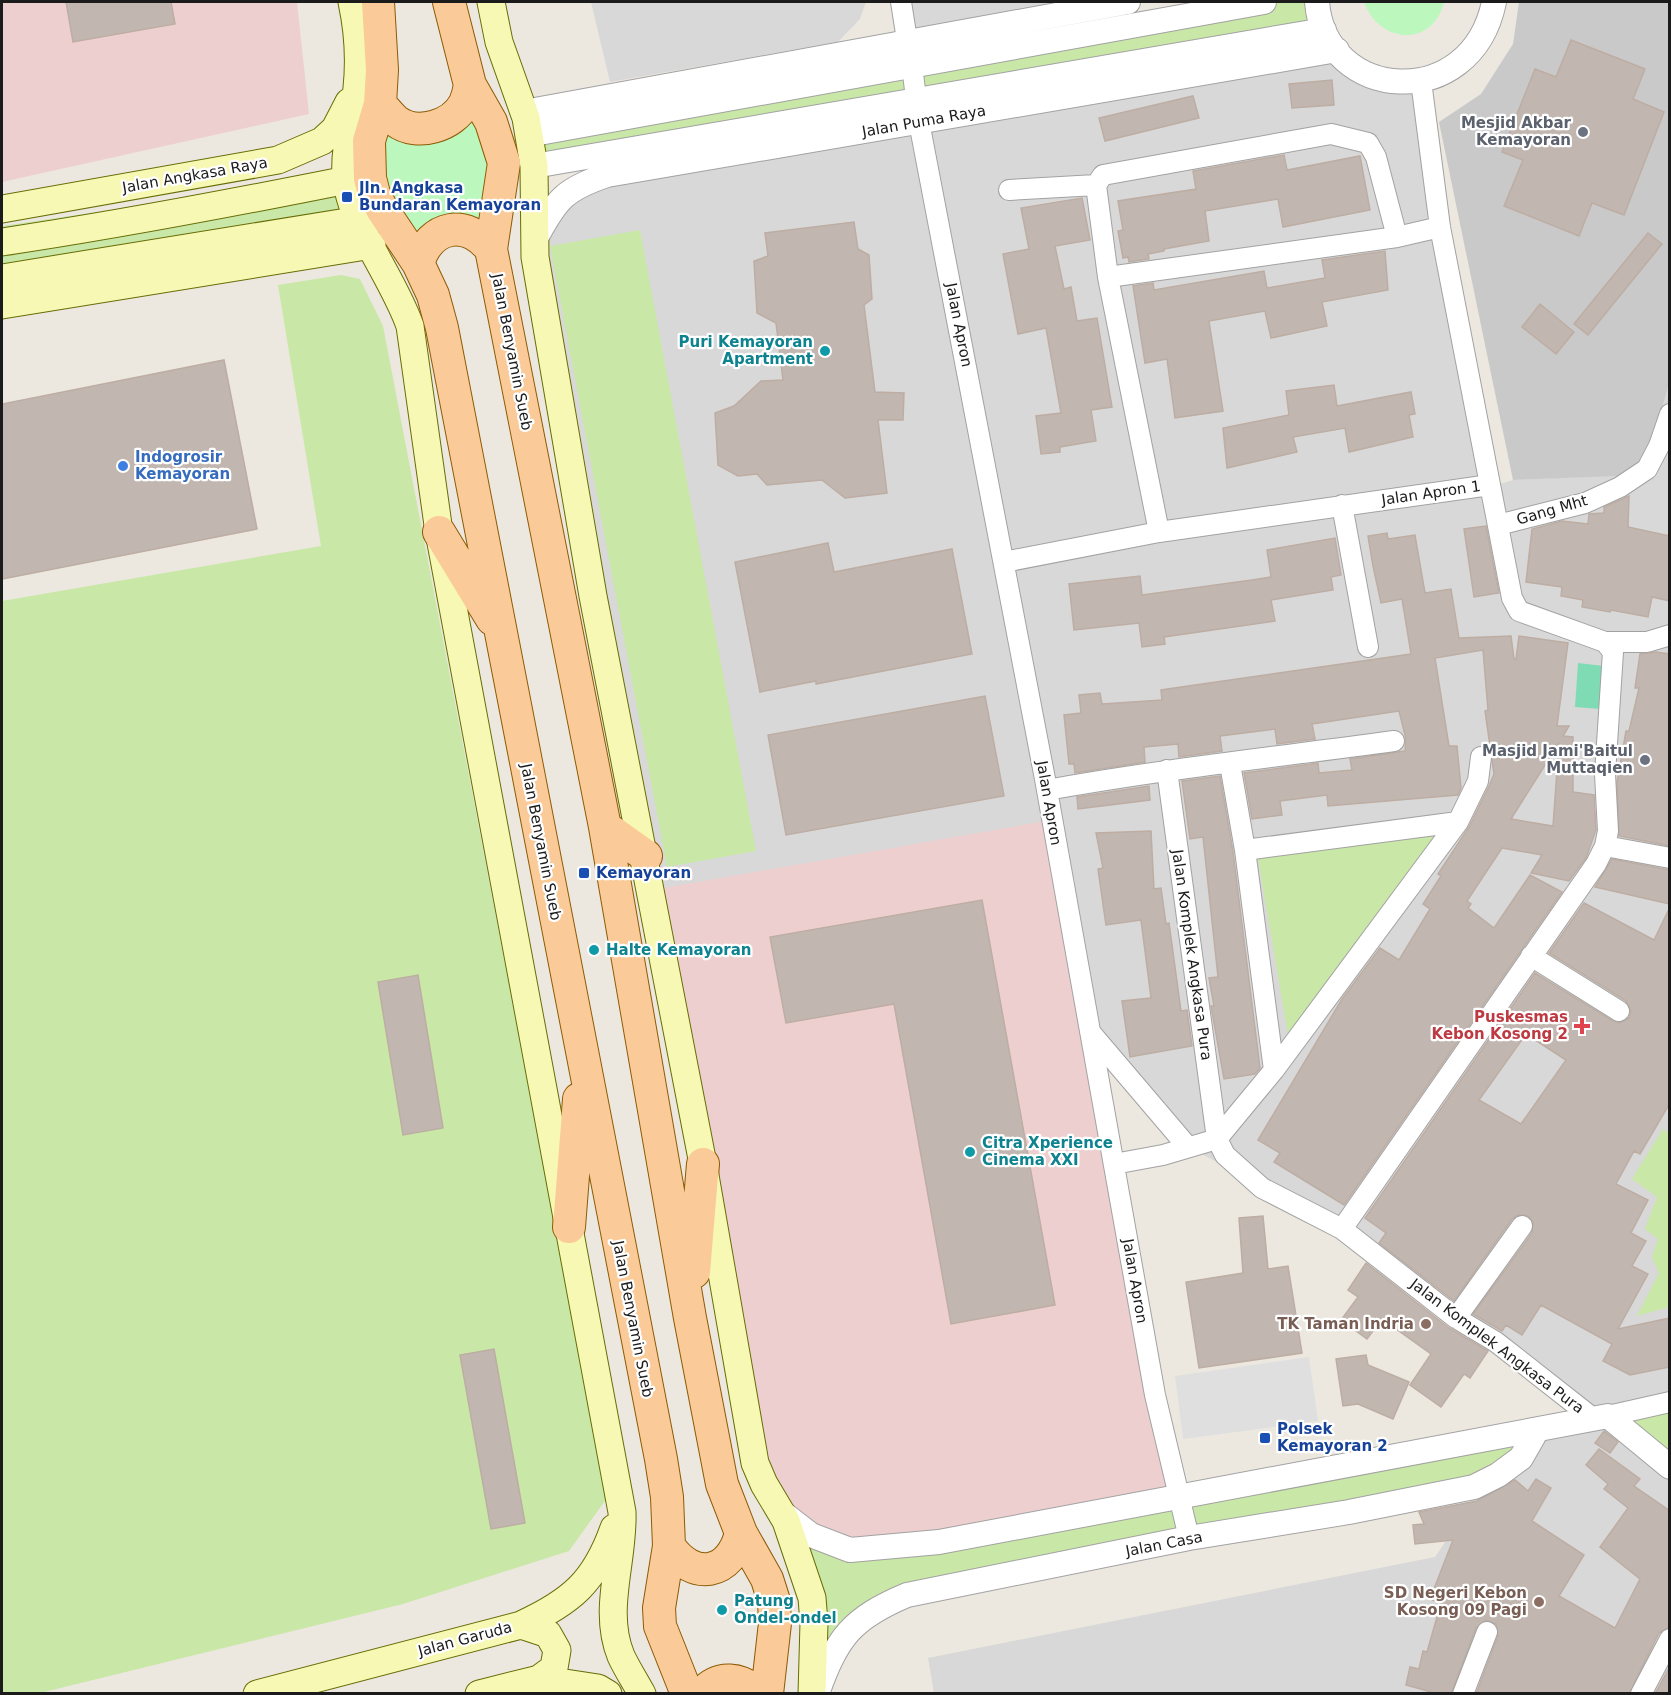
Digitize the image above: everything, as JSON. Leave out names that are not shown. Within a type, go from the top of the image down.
[{"type":"main road","name":"Jalan Benyamin Sueb","points":[[352,2],[368,95],[370,178],[374,194],[418,263],[433,296],[442,328],[582,1063],[661,1459],[667,1497],[669,1546],[659,1608],[660,1626],[687,1694]]},
{"type":"main road","name":"Jalan Benyamin Sueb","points":[[378,2],[382,70],[368,95],[348,145],[338,182],[349,221],[372,245],[403,306],[410,326],[439,532],[622,1512],[622,1536],[613,1604],[614,1627],[621,1655],[642,1694]]},
{"type":"main road","name":"Jalan Benyamin Sueb","points":[[449,2],[470,85],[491,122],[504,163],[491,249],[606,827],[690,1318],[722,1484],[741,1533],[766,1579],[774,1602],[775,1623],[768,1694]]},
{"type":"main road","points":[[491,2],[499,42],[526,124],[534,166],[536,258],[590,578],[646,856],[755,1463],[764,1484],[780,1510],[812,1598],[814,1623],[812,1694]]},
{"type":"main road","points":[[368,95],[397,122],[416,128],[436,127],[451,119],[464,104],[470,85]]},
{"type":"main road","name":"Jalan Angkasa Raya","points":[[2,209],[278,160],[322,141],[368,95]]},
{"type":"main road","points":[[2,242],[130,222],[338,182]]},
{"type":"main road","points":[[2,305],[135,269],[349,221]]},
{"type":"main road","points":[[418,263],[429,240],[453,229],[470,231],[481,237],[491,249]]},
{"type":"main road","points":[[2,278],[135,269],[372,245]]},
{"type":"main road","points":[[439,532],[502,635]]},
{"type":"main road","points":[[606,827],[646,856]]},
{"type":"main road","points":[[568,1227],[582,1063]]},
{"type":"main road","points":[[690,1318],[703,1164]]},
{"type":"main road","name":"Jalan Garuda","points":[[257,1694],[520,1625],[557,1608],[576,1592],[603,1557],[622,1512]]},
{"type":"main road","points":[[669,1546],[678,1560],[693,1569],[710,1569],[726,1562],[737,1549],[741,1533]]},
{"type":"main road","points":[[479,1694],[539,1678],[554,1668],[558,1650],[548,1634],[520,1625]]},
{"type":"main road","points":[[539,1678],[598,1689],[608,1694]]},
{"type":"main road","points":[[702,1694],[720,1680],[735,1679],[748,1684],[759,1694]]},
{"type":"street","points":[[901,2],[907,40]]},
{"type":"street","points":[[526,124],[907,40],[1128,2]]},
{"type":"street","points":[[526,124],[912,66],[1264,2]]},
{"type":"street","points":[[1317,2],[1324,30],[1337,50],[1354,66],[1374,77],[1398,82],[1421,81],[1456,66],[1471,53],[1483,37],[1494,2]]},
{"type":"street","name":"Jalan Puma Raya","points":[[537,236],[555,203],[587,182],[607,176],[1324,30]]},
{"type":"street","name":"Jalan Puma Raya","points":[[534,166],[1337,50]]},
{"type":"street","name":"Jalan Apron","points":[[912,66],[918,111],[1047,790],[1155,1395],[1189,1538]]},
{"type":"street","name":"Jalan Apron 1","points":[[1004,562],[1159,532],[1490,485],[1440,227],[1421,81]]},
{"type":"street","points":[[1159,532],[1108,277],[1096,185],[1103,176],[1331,134],[1368,144],[1376,157],[1397,237]]},
{"type":"street","points":[[1009,190],[1096,185]]},
{"type":"street","points":[[1108,277],[1397,237],[1440,227]]},
{"type":"street","name":"Gang Mht","points":[[1498,525],[1585,503],[1620,487],[1647,469],[1659,446],[1670,414]]},
{"type":"street","points":[[1490,485],[1512,598],[1519,611],[1530,617],[1605,642],[1647,642],[1670,635]]},
{"type":"street","points":[[1342,505],[1368,647]]},
{"type":"street","points":[[1342,1228],[1596,864],[1605,846],[1608,831],[1605,774],[1614,669],[1613,652],[1605,642]]},
{"type":"street","points":[[1047,790],[1167,770],[1230,764],[1394,741]]},
{"type":"street","points":[[1114,1164],[1162,1155],[1216,1139],[1275,1070],[1458,822],[1478,781],[1481,757]]},
{"type":"street","points":[[1230,764],[1245,850],[1275,1070]]},
{"type":"street","name":"Jalan Komplek Angkasa Pura","points":[[1167,770],[1216,1139],[1233,1162],[1262,1188],[1342,1228],[1456,1318],[1496,1342],[1601,1418]]},
{"type":"street","points":[[1245,850],[1458,822]]},
{"type":"street","points":[[1605,846],[1670,858]]},
{"type":"street","points":[[1531,957],[1619,1011]]},
{"type":"street","points":[[1090,1031],[1187,1146]]},
{"type":"street","points":[[1456,1318],[1522,1226]]},
{"type":"street","points":[[780,1510],[824,1541],[850,1550],[939,1542],[1601,1418],[1670,1402]]},
{"type":"street","points":[[1601,1418],[1670,1467]]},
{"type":"street","name":"Jalan Casa","points":[[817,1694],[830,1657],[842,1639],[868,1613],[907,1595],[1189,1538],[1350,1512],[1474,1487],[1498,1475],[1521,1458],[1537,1430]]},
{"type":"street","points":[[1463,1694],[1487,1632]]},
{"type":"street","points":[[1641,1694],[1670,1639]]},
{"type":"shaded area","points":[[2,2],[297,2],[309,114],[2,182]]},
{"type":"shaded area","points":[[591,2],[866,2],[860,19],[838,42],[610,82]]},
{"type":"shaded area","points":[[901,2],[1122,2],[907,37]]},
{"type":"shaded area","points":[[1519,2],[1669,2],[1669,384],[1643,475],[1513,480],[1439,122],[1481,94],[1513,44]]},
{"type":"shaded area","points":[[1337,50],[1374,77],[1421,81],[1490,485],[1454,498],[1513,480],[1643,474],[1669,384],[1669,1693],[934,1693],[928,1658],[1435,1557],[1488,1479],[1530,1442],[1594,1420],[1342,1229],[1187,1146],[1090,1031],[652,890],[535,258],[575,189]]},
{"type":"shaded area","points":[[1052,820],[1179,1496],[863,1550],[780,1511],[652,890]]},
{"type":"shaded area","points":[[1309,1357],[1318,1421],[1183,1439],[1175,1376]]},
{"type":"green space","points":[[1260,2],[1317,2],[1320,18],[534,166],[526,118]]},
{"type":"green space","points":[[1364,2],[1444,2],[1438,17],[1429,27],[1418,33],[1405,35],[1393,33],[1381,26],[1371,16]]},
{"type":"green space","points":[[470,85],[491,122],[498,216],[418,263],[370,178],[380,104],[416,128]]},
{"type":"green space","points":[[329,178],[359,220],[2,277],[2,226]]},
{"type":"green space","points":[[640,230],[756,851],[667,867],[550,246]]},
{"type":"green space","points":[[341,275],[360,279],[383,326],[607,1498],[569,1551],[403,1604],[40,1693],[2,1694],[2,601],[321,546],[278,285]]},
{"type":"green space","points":[[1578,663],[1604,666],[1600,709],[1575,707]]},
{"type":"green space","points":[[1441,828],[1288,1035],[1257,853]]},
{"type":"green space","points":[[1663,1129],[1670,1134],[1669,1307],[1637,1316],[1659,1273],[1652,1257],[1658,1239],[1645,1229],[1657,1197],[1632,1179]]},
{"type":"green space","points":[[1669,1402],[1669,1466],[1608,1416]]},
{"type":"green space","points":[[1537,1430],[1498,1475],[907,1595],[829,1657],[813,1640],[780,1511],[850,1550]]},
{"type":"building","points":[[66,2],[171,2],[175,24],[73,42]]},
{"type":"building","name":"Mesjid Akbar Kemayoran","points":[[1571,40],[1645,69],[1633,99],[1664,112],[1624,215],[1592,203],[1579,236],[1504,206],[1523,160],[1502,152],[1535,69],[1556,77]]},
{"type":"building","points":[[1332,80],[1334,105],[1292,108],[1289,84]]},
{"type":"building","points":[[1193,96],[1199,118],[1105,141],[1099,118]]},
{"type":"building","points":[[1284,155],[1287,170],[1360,156],[1370,210],[1283,227],[1278,199],[1205,211],[1209,241],[1164,249],[1164,251],[1148,254],[1149,259],[1129,262],[1128,257],[1123,258],[1118,231],[1123,230],[1118,201],[1196,189],[1193,171]]},
{"type":"building","points":[[1082,198],[1090,240],[1055,246],[1064,289],[1071,287],[1077,321],[1097,318],[1112,407],[1091,410],[1096,441],[1060,447],[1060,452],[1041,454],[1036,416],[1061,413],[1046,328],[1018,334],[1003,254],[1029,249],[1021,208]]},
{"type":"building","name":"Puri Kemayoran Apartment","points":[[854,222],[858,249],[869,255],[872,299],[864,305],[875,392],[904,393],[903,420],[878,420],[887,493],[845,498],[822,480],[767,485],[757,474],[738,476],[718,465],[715,413],[734,406],[761,381],[783,380],[776,323],[757,313],[754,261],[768,256],[765,233]]},
{"type":"building","points":[[1648,233],[1662,244],[1588,335],[1574,324]]},
{"type":"building","points":[[1385,251],[1388,290],[1322,302],[1327,326],[1271,338],[1265,311],[1209,321],[1223,411],[1175,418],[1167,359],[1145,363],[1133,286],[1153,283],[1154,290],[1264,271],[1267,288],[1325,278],[1322,260]]},
{"type":"building","points":[[1540,304],[1574,332],[1556,354],[1522,327]]},
{"type":"building","name":"Indogrosir Kemayoran","points":[[224,360],[257,529],[2,579],[2,404]]},
{"type":"building","points":[[1334,385],[1337,406],[1411,392],[1415,414],[1409,415],[1413,437],[1349,452],[1345,428],[1293,437],[1297,452],[1227,468],[1223,428],[1289,415],[1286,391]]},
{"type":"building","points":[[1629,496],[1628,527],[1670,536],[1670,601],[1652,597],[1648,617],[1611,610],[1610,612],[1582,607],[1583,600],[1561,596],[1562,587],[1526,582],[1532,529],[1562,521],[1588,524],[1589,514],[1604,513],[1604,507]]},
{"type":"building","points":[[1486,526],[1499,593],[1474,597],[1464,529]]},
{"type":"building","points":[[1387,533],[1388,539],[1415,535],[1425,593],[1451,589],[1459,638],[1511,636],[1514,659],[1516,659],[1519,636],[1568,643],[1557,726],[1569,726],[1563,736],[1573,737],[1573,792],[1594,795],[1596,830],[1586,858],[1569,881],[1531,873],[1542,855],[1502,848],[1467,901],[1471,904],[1468,908],[1494,928],[1530,875],[1562,892],[1344,1205],[1274,1162],[1280,1153],[1258,1140],[1342,999],[1380,948],[1399,960],[1430,909],[1423,904],[1441,876],[1438,874],[1469,827],[1489,786],[1494,774],[1485,711],[1488,710],[1483,650],[1435,658],[1449,746],[1457,746],[1461,788],[1458,795],[1328,806],[1327,795],[1280,801],[1282,815],[1252,819],[1244,773],[1318,763],[1319,773],[1352,770],[1350,759],[1405,751],[1406,739],[1399,711],[1312,724],[1315,739],[1277,744],[1275,729],[1220,736],[1222,751],[1179,757],[1178,744],[1144,747],[1145,762],[1075,773],[1074,764],[1069,764],[1064,715],[1081,713],[1079,695],[1100,693],[1102,704],[1162,700],[1161,690],[1411,654],[1402,599],[1381,603],[1368,536]],"holes":[[[1559,743],[1553,826],[1511,819]]]},
{"type":"building","points":[[1335,538],[1341,575],[1331,577],[1333,590],[1271,600],[1275,621],[1164,637],[1165,644],[1142,647],[1139,623],[1074,630],[1069,584],[1140,576],[1142,595],[1271,577],[1267,550]]},
{"type":"building","points":[[828,543],[834,572],[952,549],[972,654],[816,684],[816,681],[760,692],[735,562]]},
{"type":"building","points":[[1656,652],[1670,654],[1670,846],[1619,836],[1617,782],[1626,731],[1629,731],[1639,688],[1635,688],[1640,654]]},
{"type":"building","points":[[985,696],[1004,796],[786,835],[768,735]]},
{"type":"building","points":[[1220,776],[1233,852],[1260,1068],[1255,1074],[1224,1079],[1211,1006],[1214,1006],[1209,978],[1218,977],[1203,837],[1190,839],[1182,781]]},
{"type":"building","points":[[1149,786],[1150,800],[1078,809],[1077,797]]},
{"type":"building","points":[[1151,831],[1154,889],[1161,888],[1166,924],[1169,923],[1181,1011],[1187,1010],[1192,1046],[1130,1057],[1122,1001],[1151,998],[1141,920],[1106,925],[1098,869],[1103,868],[1096,833]]},
{"type":"building","points":[[1612,859],[1670,870],[1670,904],[1595,887]]},
{"type":"building","points":[[982,900],[1055,1305],[951,1324],[894,1004],[786,1023],[770,937]]},
{"type":"building","points":[[1584,903],[1654,940],[1670,907],[1670,1103],[1640,1154],[1634,1151],[1616,1184],[1648,1200],[1631,1233],[1646,1241],[1632,1266],[1648,1274],[1618,1329],[1670,1318],[1670,1367],[1630,1375],[1603,1361],[1612,1344],[1541,1305],[1522,1335],[1506,1325],[1502,1331],[1473,1314],[1532,1233],[1533,1222],[1528,1216],[1518,1215],[1512,1219],[1454,1301],[1379,1243],[1386,1233],[1365,1218],[1535,973],[1613,1021],[1619,1023],[1629,1018],[1631,1011],[1626,1001],[1549,953]],"holes":[[[1526,1034],[1566,1060],[1521,1124],[1479,1100]]]},
{"type":"building","points":[[418,975],[443,1128],[403,1135],[378,982]]},
{"type":"building","points":[[1263,1216],[1268,1269],[1288,1266],[1302,1353],[1199,1368],[1186,1282],[1243,1273],[1239,1218]]},
{"type":"building","points":[[1366,1263],[1449,1328],[1488,1351],[1470,1378],[1464,1374],[1441,1407],[1410,1385],[1431,1354],[1382,1319],[1367,1339],[1341,1320],[1358,1297],[1348,1290]]},
{"type":"building","points":[[494,1349],[525,1523],[491,1529],[460,1355]]},
{"type":"building","points":[[1366,1355],[1368,1365],[1409,1382],[1393,1419],[1358,1404],[1343,1406],[1336,1359]]},
{"type":"building","points":[[1604,1431],[1618,1442],[1610,1453],[1595,1443]]},
{"type":"building","points":[[1599,1449],[1640,1479],[1634,1486],[1670,1511],[1670,1627],[1659,1633],[1629,1694],[1476,1694],[1498,1636],[1496,1624],[1486,1620],[1476,1628],[1451,1694],[1438,1694],[1406,1685],[1410,1667],[1419,1669],[1423,1651],[1427,1652],[1441,1603],[1430,1599],[1453,1540],[1415,1544],[1413,1525],[1424,1524],[1419,1512],[1477,1501],[1515,1480],[1528,1491],[1536,1479],[1551,1488],[1532,1521],[1584,1555],[1559,1596],[1615,1628],[1640,1579],[1600,1547],[1628,1508],[1604,1489],[1608,1484],[1586,1465]]},
{"type":"building","points":[[1670,1666],[1670,1694],[1655,1694]]},
{"type":"place","name":"Mesjid Akbar Kemayoran","points":[[1583,132]]},
{"type":"place","name":"Jln. Angkasa Bundaran Kemayoran","points":[[347,197]]},
{"type":"place","name":"Puri Kemayoran Apartment","points":[[825,351]]},
{"type":"place","name":"Indogrosir Kemayoran","points":[[123,466]]},
{"type":"place","name":"Masjid Jami'Baitul Muttaqien","points":[[1645,760]]},
{"type":"place","name":"Kemayoran","points":[[584,873]]},
{"type":"place","name":"Halte Kemayoran","points":[[594,950]]},
{"type":"place","name":"Puskesmas Kebon Kosong 2","points":[[1582,1026]]},
{"type":"place","name":"Citra Xperience Cinema XXI","points":[[970,1152]]},
{"type":"place","name":"TK Taman Indria","points":[[1426,1324]]},
{"type":"place","name":"Polsek Kemayoran 2","points":[[1265,1438]]},
{"type":"place","name":"SD Negeri Kebon Kosong 09 Pagi","points":[[1539,1602]]},
{"type":"place","name":"Patung Ondel-ondel","points":[[722,1610]]}]
